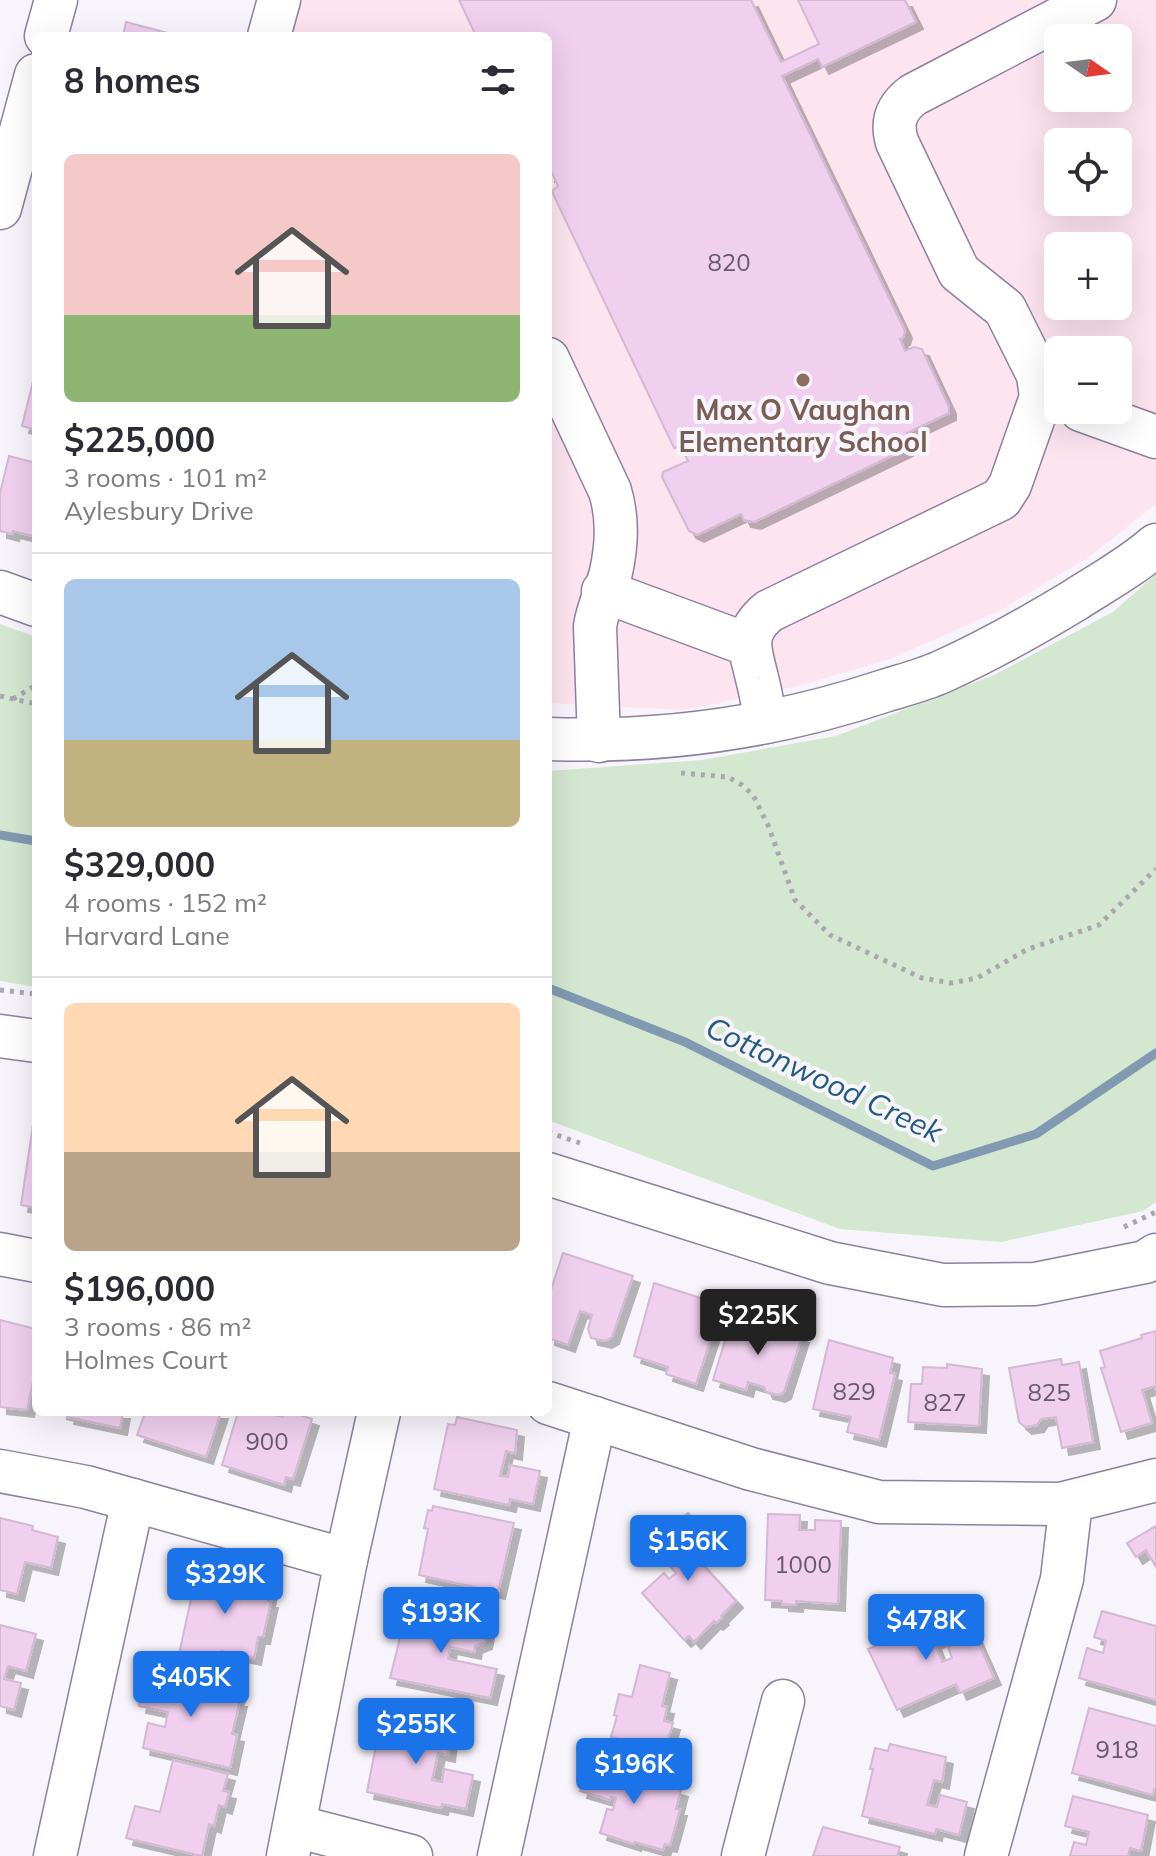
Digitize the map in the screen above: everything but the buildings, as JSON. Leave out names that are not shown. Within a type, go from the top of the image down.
[{"type":"street","points":[[47,32],[56,0]]},
{"type":"street","points":[[270,32],[279,0]]},
{"type":"street","points":[[1044,388],[1005,309],[959,272],[897,142],[894,121],[897,110],[913,95],[1095,0]]},
{"type":"street","points":[[0,208],[32,90]]},
{"type":"street","points":[[552,368],[610,491],[615,509],[614,556],[595,626],[599,741]]},
{"type":"street","points":[[766,722],[749,645],[759,619],[769,611],[1001,499],[1044,413]]},
{"type":"street","points":[[1120,424],[1156,437]]},
{"type":"street","points":[[552,739],[599,741],[683,735],[766,722],[838,706],[939,672],[1033,626],[1139,560],[1156,545]]},
{"type":"street","points":[[603,591],[749,645]]},
{"type":"street","points":[[0,592],[32,604]]},
{"type":"street","points":[[0,1036],[32,1040]]},
{"type":"street","points":[[552,1175],[830,1263],[943,1285],[1035,1284],[1145,1262],[1156,1255]]},
{"type":"street","points":[[0,1254],[32,1260]]},
{"type":"street","points":[[552,1404],[751,1469],[879,1502],[1060,1504],[1156,1480]]},
{"type":"street","points":[[378,1416],[346,1560],[291,1841],[411,1856]]},
{"type":"street","points":[[499,1856],[595,1418]]},
{"type":"street","points":[[0,1471],[86,1487],[346,1560]]},
{"type":"street","points":[[55,1856],[133,1500]]},
{"type":"street","points":[[986,1856],[1062,1579],[1071,1502]]},
{"type":"street","points":[[743,1856],[783,1701]]},
{"type":"path","points":[[12,699],[32,687]]},
{"type":"path","points":[[0,696],[32,703]]},
{"type":"path","points":[[679,773],[728,777],[742,785],[753,795],[768,825],[795,900],[830,935],[922,978],[951,983],[977,978],[1028,949],[1099,925],[1156,869]]},
{"type":"path","points":[[0,990],[32,994]]},
{"type":"path","points":[[552,1133],[592,1147]]},
{"type":"path","points":[[1115,1231],[1156,1212]]},
{"type":"shaded area","name":"Max O Vaughan Elementary School","points":[[294,0],[1156,0],[1156,504],[1089,557],[997,612],[890,659],[802,685],[685,710],[552,703],[552,32],[286,32]]},
{"type":"green space","points":[[1156,574],[1156,1202],[1143,1211],[1001,1242],[840,1229],[552,1121],[552,771],[702,760],[836,736],[994,675],[1113,612]]},
{"type":"green space","points":[[0,624],[32,636],[32,986],[0,981]]},
{"type":"waterway","name":"Cottonwood Creek","points":[[0,835],[32,840]]},
{"type":"waterway","name":"Cottonwood Creek","points":[[552,990],[685,1042],[933,1166],[1036,1134],[1156,1053]]},
{"type":"place","name":"Max O Vaughan Elementary School","points":[[803,380]]}]
